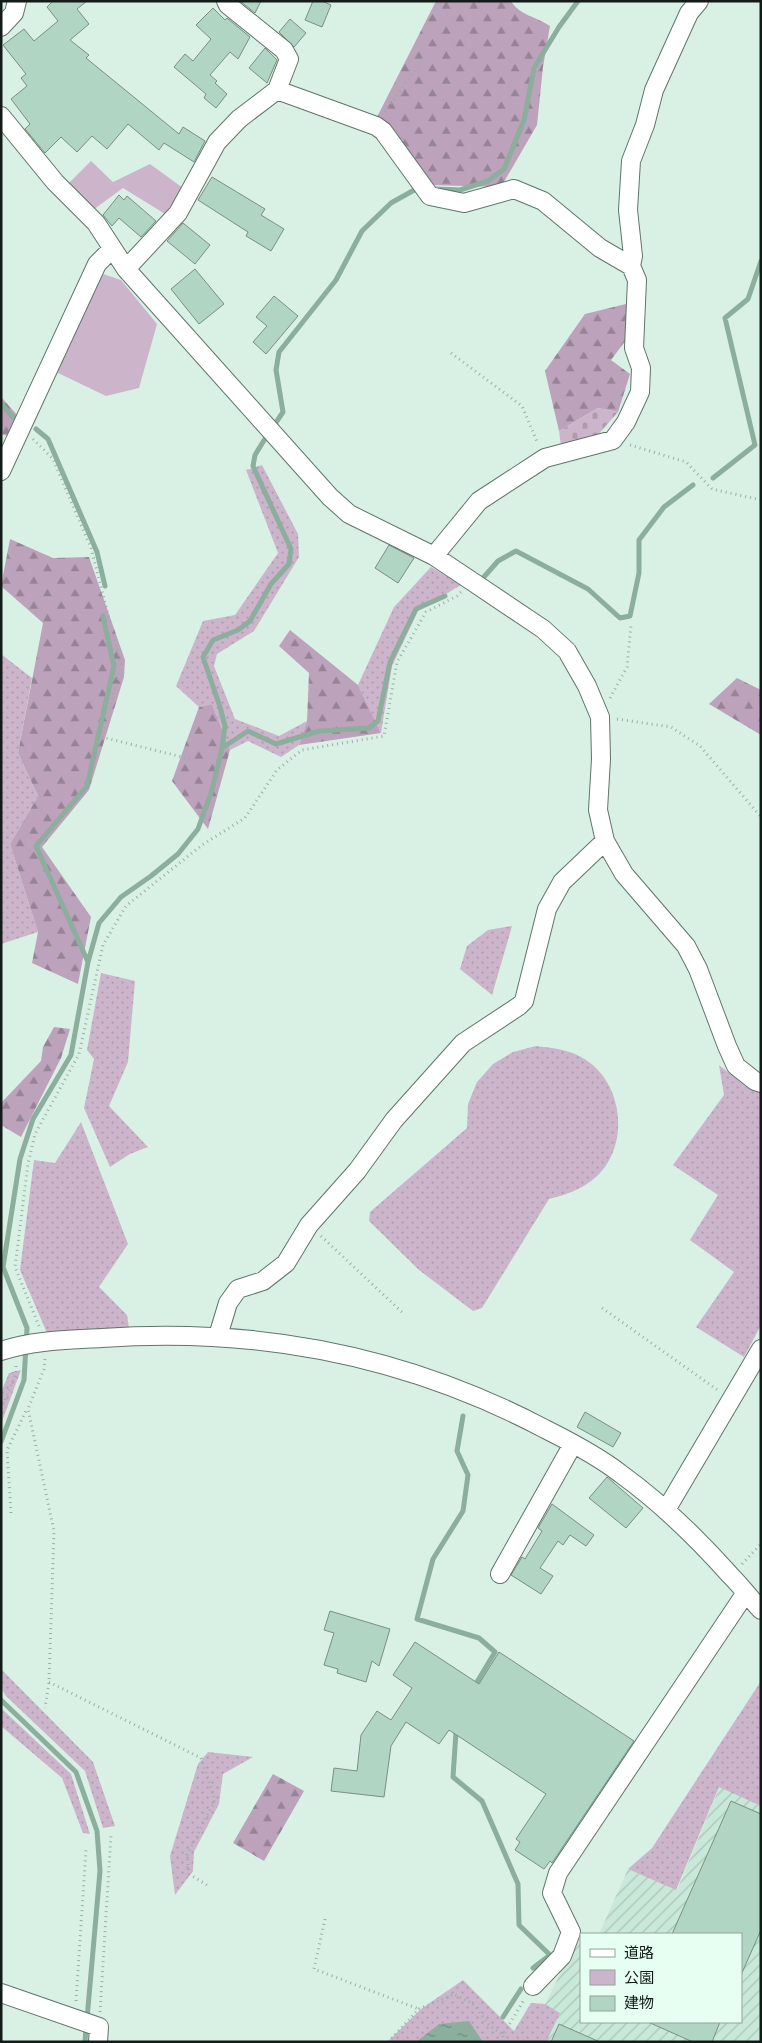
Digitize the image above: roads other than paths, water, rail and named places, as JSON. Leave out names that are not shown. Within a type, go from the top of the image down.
[{"type":"street","points":[[1,27],[14,14],[17,1]]},
{"type":"street","points":[[126,269],[178,213],[217,142],[239,119],[277,90],[289,59],[284,50],[228,5],[226,1]]},
{"type":"street","points":[[630,266],[634,256],[628,210],[631,161],[646,125],[654,90],[689,13],[699,1]]},
{"type":"street","points":[[277,90],[376,126],[383,131],[424,189],[464,203],[514,189],[543,201],[600,248],[630,266],[637,280],[634,348],[641,368],[640,392],[626,422],[613,440],[545,458],[479,501],[434,556]]},
{"type":"street","points":[[1,116],[55,182],[96,223],[126,269],[330,497],[349,514],[434,556],[543,629],[567,651],[587,686],[600,717],[601,759],[598,810],[604,841],[624,874],[686,946],[698,969],[736,1066],[754,1081],[761,1083]]},
{"type":"street","points":[[1,471],[97,264],[112,249]]},
{"type":"street","points":[[218,1336],[228,1303],[238,1289],[263,1281],[286,1264],[309,1225],[357,1171],[394,1120],[463,1043],[519,1006],[524,1000],[547,909],[562,882],[604,841]]},
{"type":"street","points":[[8,1349],[46,1342],[171,1334],[268,1340],[317,1349],[387,1366],[456,1388],[515,1413],[573,1444],[621,1473],[666,1510],[731,1576],[761,1610]]},
{"type":"street","points":[[666,1510],[761,1349]]},
{"type":"street","points":[[500,1574],[573,1444]]},
{"type":"street","points":[[533,1986],[562,1956],[571,1932],[552,1893],[558,1873],[746,1594]]},
{"type":"street","points":[[1,1993],[75,2018],[99,2034]]},
{"type":"water","points":[[469,2021],[483,2042],[416,2042],[439,2024]]},
{"type":"waterway","points":[[436,189],[460,190],[488,181],[504,169],[524,120],[534,68],[559,27],[578,1]]},
{"type":"waterway","points":[[273,427],[283,412],[276,370],[279,352],[336,280],[362,231],[391,203],[416,189],[420,189]]},
{"type":"waterway","points":[[713,478],[755,445],[725,318],[748,299],[761,261]]},
{"type":"waterway","points":[[1,404],[14,418]]},
{"type":"waterway","points":[[36,429],[48,439],[97,552],[105,586]]},
{"type":"waterway","points":[[1,1442],[24,1380],[27,1328],[3,1267],[20,1159],[33,1119],[71,1055],[88,962],[99,923],[121,897],[178,854],[198,829],[212,790],[225,726],[203,657],[213,640],[238,630],[250,621],[271,584],[289,564],[291,549],[253,466],[255,455],[268,434]]},
{"type":"waterway","points":[[483,578],[498,561],[516,551],[588,589],[620,618],[630,616],[639,573],[639,540],[664,507],[693,485]]},
{"type":"waterway","points":[[222,748],[248,731],[276,744],[319,731],[369,728],[378,721],[390,662],[416,609],[445,596]]},
{"type":"waterway","points":[[88,962],[36,846],[87,786],[114,666],[103,616]]},
{"type":"waterway","points":[[463,1416],[457,1451],[468,1475],[463,1511],[433,1559],[417,1619],[479,1638],[495,1652],[474,1687]]},
{"type":"waterway","points":[[1,1700],[76,1772],[97,1831],[100,1871],[87,2019]]},
{"type":"waterway","points":[[456,1732],[453,1777],[482,1801],[518,1884],[519,1925],[550,1955],[533,1968]]},
{"type":"waterway","points":[[503,2017],[521,1989]]},
{"type":"waterway","points":[[85,2042],[86,2027]]}]
